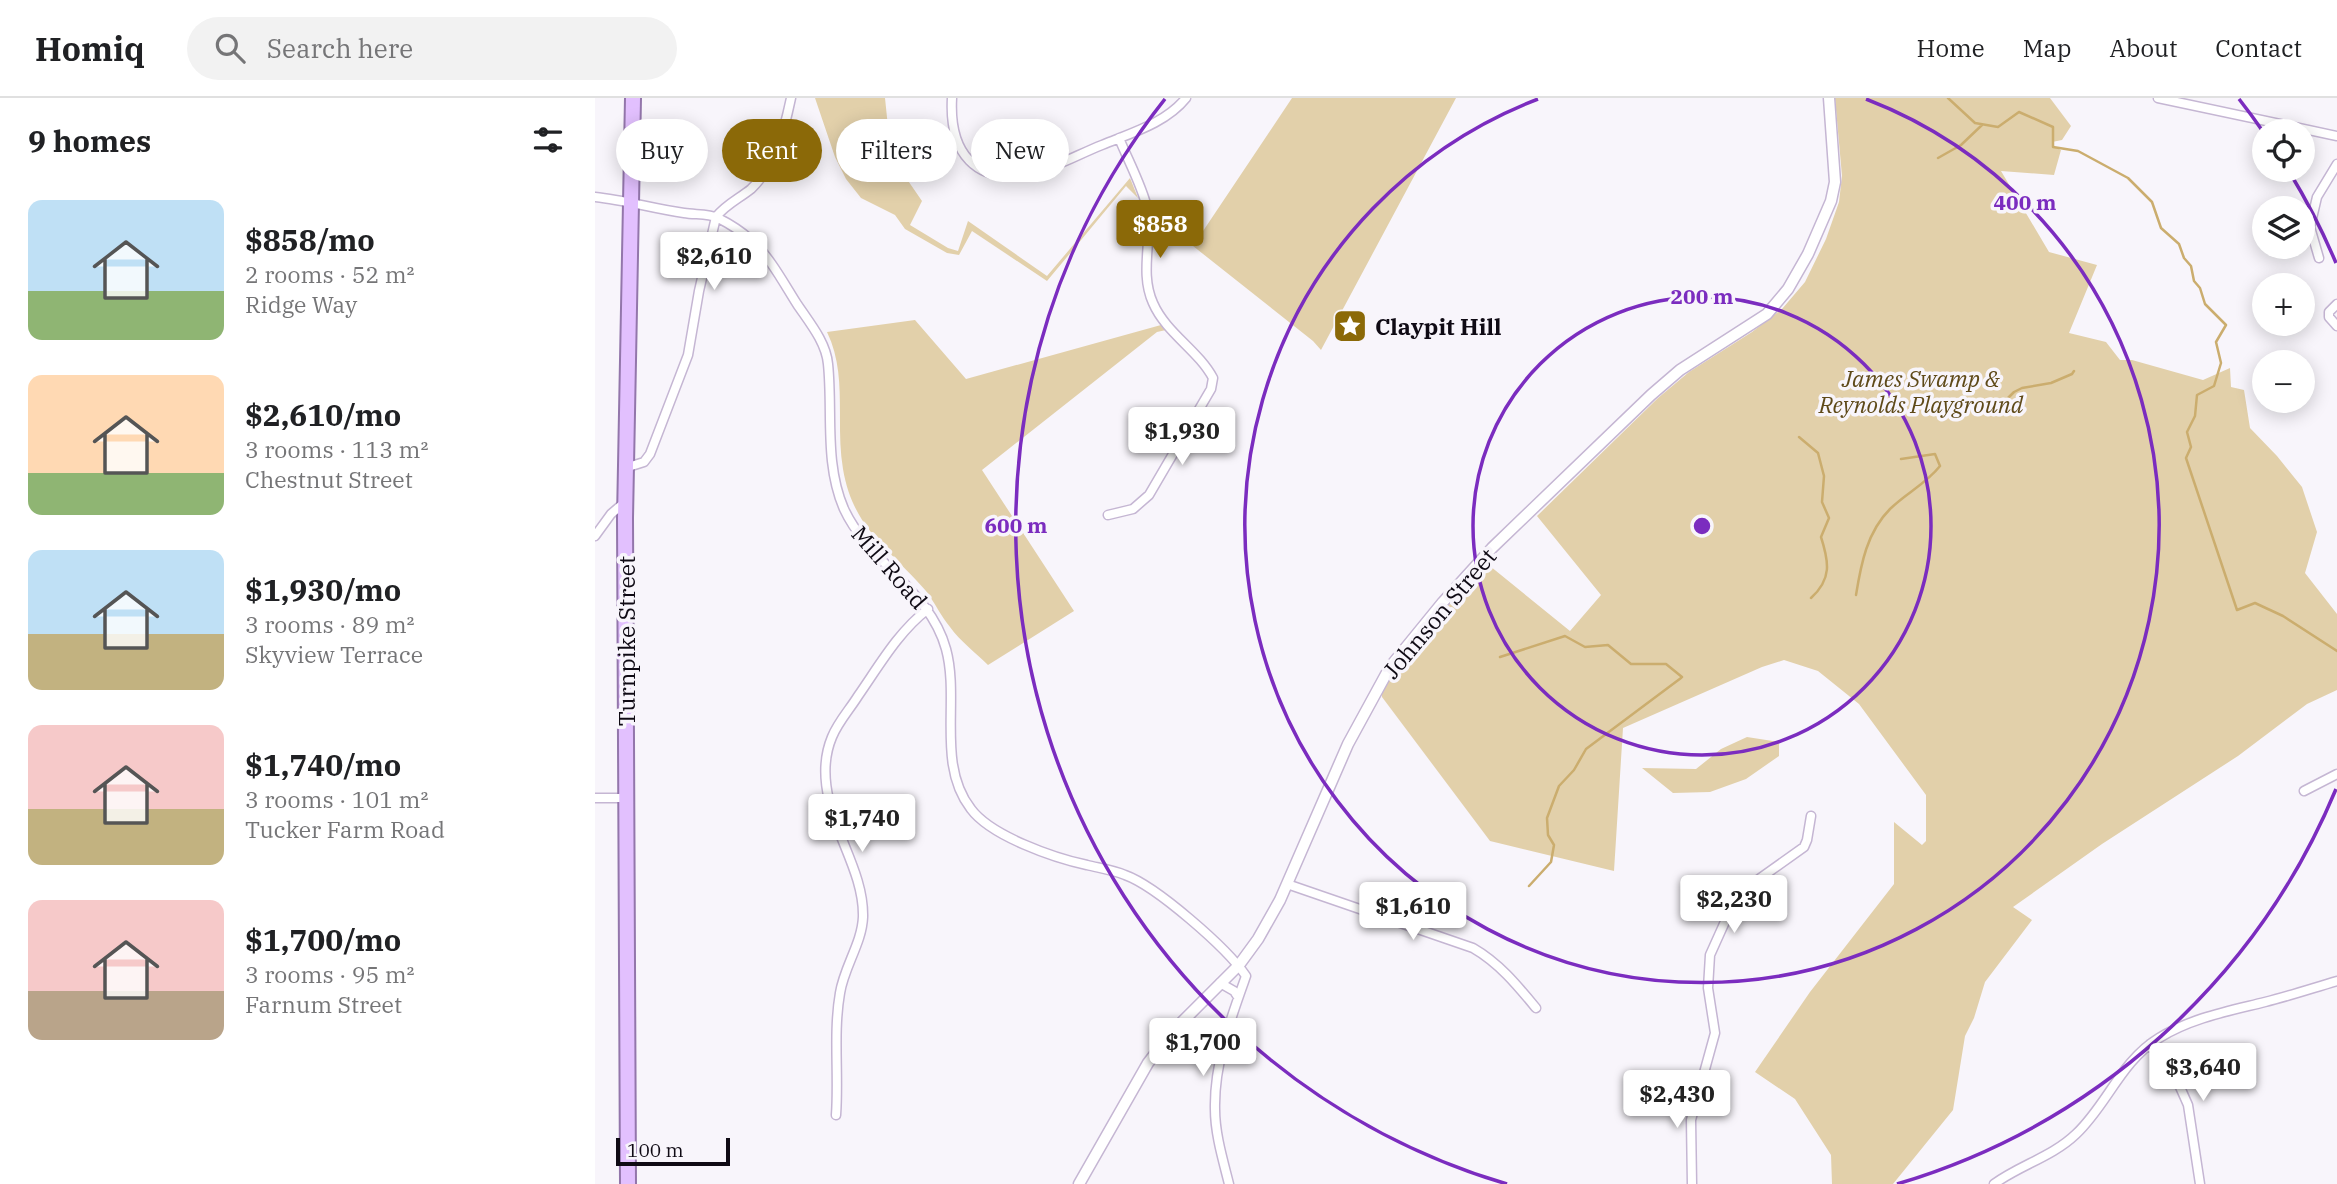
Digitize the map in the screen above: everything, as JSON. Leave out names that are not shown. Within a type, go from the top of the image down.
[{"type":"highway","name":"Turnpike Street","points":[[628,1184],[625,468],[633,98]]},
{"type":"street","points":[[625,468],[644,462],[650,454],[683,370],[716,217],[759,181],[772,162],[790,98]]},
{"type":"street","points":[[952,98],[954,131],[957,144],[966,159],[986,172],[1005,175],[1031,173],[1119,138],[1169,114],[1186,98]]},
{"type":"street","name":"Johnson Street","points":[[1079,1184],[1148,1063],[1171,1033],[1238,965],[1258,939],[1287,884],[1365,708],[1390,667],[1492,548],[1651,396],[1680,370],[1767,314],[1788,289],[1808,254],[1831,201],[1835,182],[1829,98]]},
{"type":"street","points":[[2158,98],[2337,136]]},
{"type":"street","points":[[1108,515],[1133,509],[1149,495],[1211,389],[1213,378],[1164,322],[1153,304],[1146,281],[1147,207],[1119,138]]},
{"type":"street","points":[[2319,258],[2310,227],[2317,197],[2337,164]]},
{"type":"street","name":"Mill Road","points":[[595,197],[716,217],[760,249],[818,336],[828,363],[831,457],[843,505],[860,537],[927,609],[942,636],[949,659],[955,772],[959,790],[972,811],[991,828],[1039,850],[1126,875],[1141,882],[1183,914],[1238,965]]},
{"type":"street","points":[[2337,304],[2329,312],[2329,317],[2337,326]]},
{"type":"street","points":[[595,536],[611,514],[626,502]]},
{"type":"street","points":[[836,1115],[836,1022],[840,991],[860,933],[863,905],[828,799],[825,771],[827,754],[832,736],[876,671],[910,624],[927,609]]},
{"type":"street","points":[[2304,791],[2337,774]]},
{"type":"street","points":[[595,799],[626,798]]},
{"type":"street","points":[[1692,1184],[1691,1120],[1715,1033],[1708,988],[1710,955],[1739,898],[1759,878],[1804,847],[1811,816]]},
{"type":"street","points":[[1287,884],[1473,948],[1507,974],[1536,1008]]},
{"type":"street","points":[[1229,1184],[1215,1109],[1219,1065],[1246,976],[1238,965]]},
{"type":"street","points":[[1994,1184],[2022,1166],[2050,1153],[2077,1134],[2122,1072],[2142,1049],[2161,1036],[2205,1017],[2337,981]]},
{"type":"street","points":[[1220,983],[1234,991],[1238,998]]},
{"type":"street","points":[[2150,1044],[2180,1087],[2188,1105],[2200,1184]]},
{"type":"green space","points":[[815,98],[885,98],[887,119],[836,119],[836,159]]},
{"type":"green space","points":[[1292,98],[1456,98],[1321,350],[1193,246]]},
{"type":"green space","name":"James Swamp & Reynolds Playground","points":[[1835,98],[2050,98],[2071,126],[2062,140],[2052,142],[2061,150],[2054,175],[2001,171],[2049,252],[2097,265],[2069,333],[2106,342],[2120,360],[2132,360],[2203,380],[2230,368],[2231,387],[2244,390],[2250,428],[2302,487],[2317,532],[2305,573],[2337,614],[2337,690],[2307,704],[2238,756],[2102,844],[2013,907],[2032,920],[1985,982],[1974,1018],[1965,1036],[1953,1110],[1893,1184],[1832,1184],[1831,1155],[1795,1099],[1755,1072],[1810,992],[1894,884],[1894,822],[1922,845],[1926,841],[1926,795],[1859,704],[1818,671],[1784,660],[1762,667],[1623,728],[1614,871],[1490,841],[1382,697],[1382,684],[1392,666],[1485,562],[1570,631],[1601,595],[1537,516],[1658,398],[1689,372],[1752,332],[1782,309],[1805,282],[1826,239],[1839,202],[1842,176]]},
{"type":"green space","points":[[1130,178],[1138,198],[1126,186],[1047,281],[972,231],[959,255],[947,253],[905,229],[895,215],[861,198],[848,182],[909,182],[922,201],[910,225],[948,248],[958,251],[968,221],[1047,276]]},
{"type":"green space","points":[[915,320],[966,379],[1161,325],[1166,330],[1157,332],[982,470],[1074,611],[988,665],[954,632],[926,591],[864,523],[848,490],[843,469],[839,382],[833,348],[827,332]]},
{"type":"green space","points":[[1747,737],[1779,742],[1779,756],[1746,779],[1710,792],[1673,793],[1642,768],[1696,769],[1721,749]]},
{"type":"waterway","points":[[1948,98],[1975,123],[1998,127],[2019,112],[2053,127],[2053,147],[2078,151],[2128,178],[2152,202],[2161,228],[2179,244],[2184,258],[2191,266],[2194,281],[2200,288],[2205,304],[2226,325],[2216,342],[2221,363],[2214,386],[2197,395],[2195,416],[2187,432],[2191,447],[2186,458],[2237,610],[2255,603],[2283,616],[2337,651]]},
{"type":"waterway","points":[[1938,158],[1961,145],[1982,125]]},
{"type":"waterway","points":[[1998,408],[2022,388],[2051,383],[2074,371]]},
{"type":"waterway","points":[[1799,437],[1818,453],[1824,476],[1822,502],[1829,518],[1821,537],[1826,554],[1826,577],[1811,598]]},
{"type":"waterway","points":[[1856,595],[1870,538],[1882,518],[1940,466],[1935,454],[1901,459]]},
{"type":"waterway","points":[[1500,657],[1565,636],[1585,647],[1608,645],[1631,664],[1666,664],[1682,677]]},
{"type":"waterway","points":[[1529,886],[1551,862],[1554,845],[1548,835],[1547,818],[1559,786],[1574,770],[1586,749],[1681,678]]},
{"type":"place","name":"Claypit Hill","points":[[1350,326]]}]
